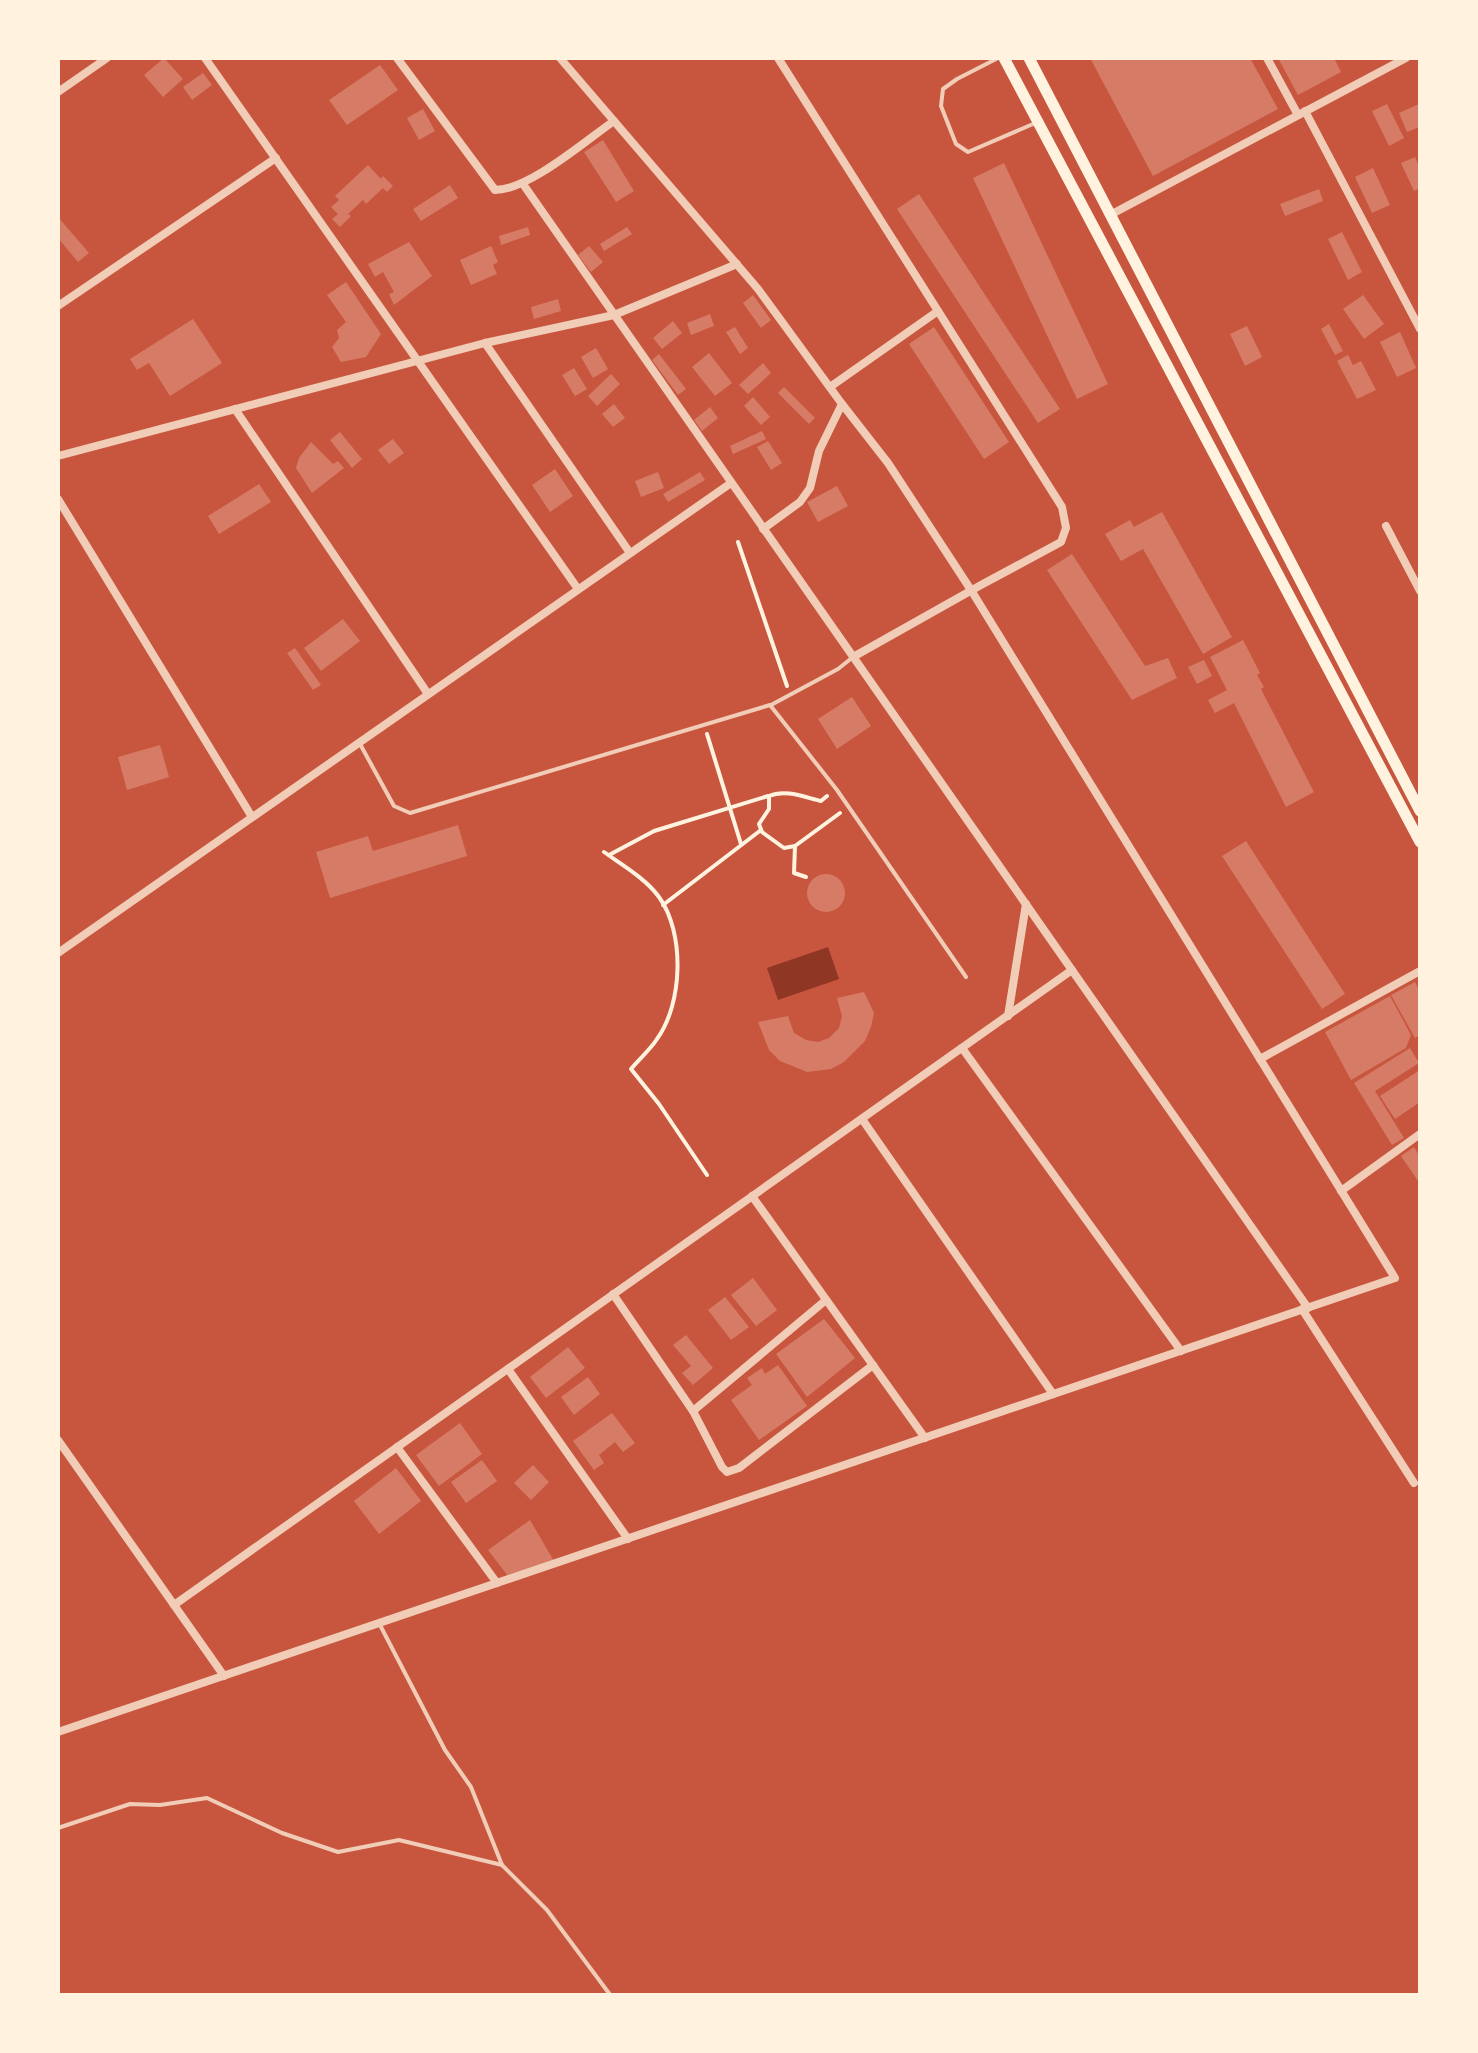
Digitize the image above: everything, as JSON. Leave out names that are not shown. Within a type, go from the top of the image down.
[{"type":"main road","points":[[1001,58],[1420,842]]},
{"type":"main road","points":[[1029,58],[1420,810]]},
{"type":"street","points":[[58,92],[107,58]]},
{"type":"street","points":[[205,58],[578,589]]},
{"type":"street","points":[[397,58],[491,186],[500,191],[523,184],[614,121]]},
{"type":"street","points":[[58,1732],[1395,1278],[888,462],[758,289],[560,58]]},
{"type":"street","points":[[778,58],[1062,507],[1066,528],[1061,542],[853,657]]},
{"type":"street","points":[[1267,58],[1420,329]]},
{"type":"street","points":[[1110,215],[1406,58]]},
{"type":"street","points":[[58,306],[276,158]]},
{"type":"street","points":[[523,184],[1305,1309],[1414,1483]]},
{"type":"street","points":[[58,456],[485,342],[614,315],[737,264]]},
{"type":"street","points":[[830,387],[938,310]]},
{"type":"street","points":[[485,342],[630,553]]},
{"type":"street","points":[[763,529],[800,502],[810,488],[819,451],[842,404]]},
{"type":"street","points":[[234,409],[428,694]]},
{"type":"street","points":[[58,953],[731,483]]},
{"type":"street","points":[[58,499],[252,817]]},
{"type":"street","points":[[1386,526],[1420,591]]},
{"type":"street","points":[[1008,1016],[1026,904]]},
{"type":"street","points":[[174,1604],[1072,970]]},
{"type":"street","points":[[1260,1059],[1420,971]]},
{"type":"street","points":[[962,1048],[1181,1350]]},
{"type":"street","points":[[862,1119],[1053,1394]]},
{"type":"street","points":[[1341,1191],[1420,1134]]},
{"type":"street","points":[[752,1196],[925,1438]]},
{"type":"street","points":[[614,1294],[693,1410],[728,1472],[739,1468],[873,1365]]},
{"type":"street","points":[[693,1410],[826,1300]]},
{"type":"street","points":[[508,1369],[628,1539]]},
{"type":"street","points":[[58,1440],[224,1676]]},
{"type":"street","points":[[397,1447],[498,1583]]},
{"type":"lane","points":[[1001,58],[943,89],[940,106],[956,144],[968,152],[1038,122]]},
{"type":"lane","points":[[359,742],[394,806],[410,813],[770,705],[853,657]]},
{"type":"lane","points":[[770,705],[848,807],[966,977]]},
{"type":"lane","points":[[379,1623],[445,1750],[471,1787],[502,1864],[547,1910],[611,1996]]},
{"type":"lane","points":[[58,1828],[130,1804],[160,1805],[207,1798],[282,1833],[338,1852],[399,1840],[502,1864]]},
{"type":"path","points":[[738,542],[790,695]]},
{"type":"path","points":[[704,725],[742,844]]},
{"type":"path","points":[[707,1175],[631,1068],[659,1038],[671,1008],[678,977],[670,920],[658,896],[606,854],[654,831],[778,792],[822,801]]},
{"type":"path","points":[[769,796],[761,830],[784,848],[795,846],[848,807]]},
{"type":"path","points":[[663,905],[761,830]]},
{"type":"path","points":[[795,846],[794,873],[806,877]]},
{"type":"shaded area","points":[[828,947],[839,979],[778,1000],[767,968]]},
{"type":"building","points":[[164,58],[183,79],[163,97],[144,75]]},
{"type":"building","points":[[1090,58],[1250,58],[1278,109],[1153,176]]},
{"type":"building","points":[[1278,58],[1334,58],[1341,72],[1298,95]]},
{"type":"building","points":[[380,65],[398,90],[347,125],[329,100]]},
{"type":"building","points":[[203,73],[212,85],[192,100],[183,87]]},
{"type":"building","points":[[1387,104],[1404,138],[1389,146],[1372,111]]},
{"type":"building","points":[[1419,104],[1420,127],[1407,132],[1399,113]]},
{"type":"building","points":[[423,109],[435,131],[419,140],[407,118]]},
{"type":"building","points":[[603,140],[634,191],[616,202],[584,152]]},
{"type":"building","points":[[1415,157],[1420,169],[1420,188],[1414,191],[1401,163]]},
{"type":"building","points":[[1004,163],[1108,384],[1077,399],[973,178]]},
{"type":"building","points":[[368,165],[393,186],[387,192],[383,188],[366,204],[363,200],[340,227],[332,219],[338,214],[331,207],[339,200],[335,196]]},
{"type":"building","points":[[1373,168],[1390,205],[1372,213],[1355,177]]},
{"type":"building","points":[[450,185],[458,198],[421,221],[413,209]]},
{"type":"building","points":[[1319,189],[1323,201],[1285,216],[1280,204]]},
{"type":"building","points":[[919,194],[1060,409],[1038,423],[897,209]]},
{"type":"building","points":[[58,217],[89,253],[78,262],[58,238]]},
{"type":"building","points":[[528,227],[530,235],[501,245],[499,236]]},
{"type":"building","points":[[627,227],[632,234],[604,251],[600,244]]},
{"type":"building","points":[[1342,232],[1362,272],[1348,280],[1328,239]]},
{"type":"building","points":[[409,242],[432,276],[394,305],[389,294],[394,292],[383,272],[375,277],[368,264]]},
{"type":"building","points":[[491,246],[498,262],[493,265],[497,274],[471,285],[460,260]]},
{"type":"building","points":[[589,246],[603,262],[591,272],[578,255]]},
{"type":"building","points":[[346,282],[381,334],[366,357],[341,362],[332,347],[339,338],[337,330],[346,322],[327,295]]},
{"type":"building","points":[[753,295],[771,320],[761,328],[743,303]]},
{"type":"building","points":[[1363,295],[1384,324],[1364,339],[1343,309]]},
{"type":"building","points":[[558,299],[561,311],[534,319],[531,307]]},
{"type":"building","points":[[710,314],[714,326],[691,335],[687,323]]},
{"type":"building","points":[[193,319],[222,363],[170,396],[149,363],[137,370],[130,359]]},
{"type":"building","points":[[673,321],[682,333],[662,349],[653,338]]},
{"type":"building","points":[[1329,324],[1343,351],[1335,355],[1321,329]]},
{"type":"building","points":[[1247,326],[1262,357],[1245,366],[1230,334]]},
{"type":"building","points":[[735,327],[748,348],[740,354],[726,332]]},
{"type":"building","points":[[934,327],[1009,442],[984,459],[909,344]]},
{"type":"building","points":[[1400,332],[1416,368],[1397,377],[1380,342]]},
{"type":"building","points":[[596,348],[608,369],[593,378],[581,357]]},
{"type":"building","points":[[709,353],[732,383],[715,396],[692,367]]},
{"type":"building","points":[[659,354],[686,389],[678,395],[652,360]]},
{"type":"building","points":[[1348,355],[1353,365],[1361,361],[1376,390],[1357,399],[1337,361]]},
{"type":"building","points":[[763,363],[771,373],[748,394],[739,385]]},
{"type":"building","points":[[574,368],[587,389],[575,396],[562,375]]},
{"type":"building","points":[[611,374],[620,384],[597,406],[588,396]]},
{"type":"building","points":[[784,387],[815,418],[809,424],[778,393]]},
{"type":"building","points":[[753,397],[770,417],[761,425],[744,406]]},
{"type":"building","points":[[614,404],[625,418],[613,427],[602,414]]},
{"type":"building","points":[[710,407],[718,418],[702,431],[694,420]]},
{"type":"building","points":[[762,431],[766,439],[733,454],[730,446]]},
{"type":"building","points":[[340,432],[362,459],[352,468],[330,440]]},
{"type":"building","points":[[393,439],[404,453],[389,464],[378,450]]},
{"type":"building","points":[[768,441],[782,463],[771,470],[757,447]]},
{"type":"building","points":[[311,442],[333,464],[338,461],[344,468],[312,493],[296,468]]},
{"type":"building","points":[[555,469],[573,496],[550,512],[532,485]]},
{"type":"building","points":[[658,472],[664,488],[641,497],[635,481]]},
{"type":"building","points":[[700,472],[705,480],[668,502],[663,494]]},
{"type":"building","points":[[259,484],[271,502],[219,534],[208,516]]},
{"type":"building","points":[[837,486],[848,506],[818,522],[807,502]]},
{"type":"building","points":[[1162,512],[1232,637],[1203,654],[1143,549],[1121,561],[1105,534],[1130,520],[1134,527]]},
{"type":"building","points":[[1072,554],[1145,666],[1168,658],[1177,678],[1132,700],[1047,570]]},
{"type":"building","points":[[343,619],[360,641],[321,671],[304,648]]},
{"type":"building","points":[[1243,640],[1260,673],[1257,675],[1264,687],[1261,689],[1314,792],[1286,807],[1234,703],[1215,713],[1208,700],[1227,690],[1210,657]]},
{"type":"building","points":[[295,648],[321,685],[313,690],[287,653]]},
{"type":"building","points":[[1204,660],[1212,676],[1197,684],[1188,667]]},
{"type":"building","points":[[852,697],[871,726],[837,749],[818,719]]},
{"type":"building","points":[[160,745],[169,777],[127,790],[118,757]]},
{"type":"building","points":[[458,825],[467,856],[330,898],[316,852],[368,836],[373,851]]},
{"type":"building","points":[[1246,841],[1345,994],[1322,1009],[1222,856]]},
{"type":"building","points":[[826,874],[839,880],[845,893],[839,906],[826,912],[813,906],[807,893],[813,880]]},
{"type":"building","points":[[1415,982],[1420,992],[1420,1035],[1415,1038],[1391,995]]},
{"type":"building","points":[[864,992],[874,1013],[871,1027],[865,1041],[844,1062],[831,1069],[807,1072],[780,1061],[769,1050],[758,1022],[788,1016],[794,1033],[818,1042],[839,1028],[842,1016],[837,998]]},
{"type":"building","points":[[1390,996],[1411,1035],[1406,1048],[1351,1080],[1325,1032]]},
{"type":"building","points":[[1410,1048],[1419,1063],[1375,1091],[1404,1138],[1392,1145],[1354,1083]]},
{"type":"building","points":[[1420,1070],[1420,1102],[1395,1119],[1380,1096]]},
{"type":"building","points":[[1414,1147],[1420,1157],[1420,1184],[1401,1156]]},
{"type":"building","points":[[753,1278],[777,1310],[756,1326],[731,1295]]},
{"type":"building","points":[[725,1297],[749,1327],[731,1340],[708,1310]]},
{"type":"building","points":[[824,1319],[855,1358],[807,1397],[776,1354]]},
{"type":"building","points":[[686,1335],[713,1368],[693,1385],[682,1373],[691,1366],[673,1345]]},
{"type":"building","points":[[568,1347],[585,1368],[546,1398],[530,1377]]},
{"type":"building","points":[[778,1365],[807,1406],[759,1440],[731,1400],[752,1385],[747,1378],[762,1368],[765,1374]]},
{"type":"building","points":[[588,1377],[600,1394],[574,1415],[561,1397]]},
{"type":"building","points":[[612,1413],[635,1443],[623,1452],[615,1442],[599,1455],[604,1463],[594,1470],[573,1441]]},
{"type":"building","points":[[460,1423],[482,1454],[439,1486],[416,1455]]},
{"type":"building","points":[[482,1460],[497,1481],[466,1503],[451,1482]]},
{"type":"building","points":[[533,1465],[549,1482],[531,1500],[514,1483]]},
{"type":"building","points":[[396,1468],[421,1501],[379,1534],[354,1501]]},
{"type":"building","points":[[530,1520],[554,1561],[508,1576],[488,1550]]}]
